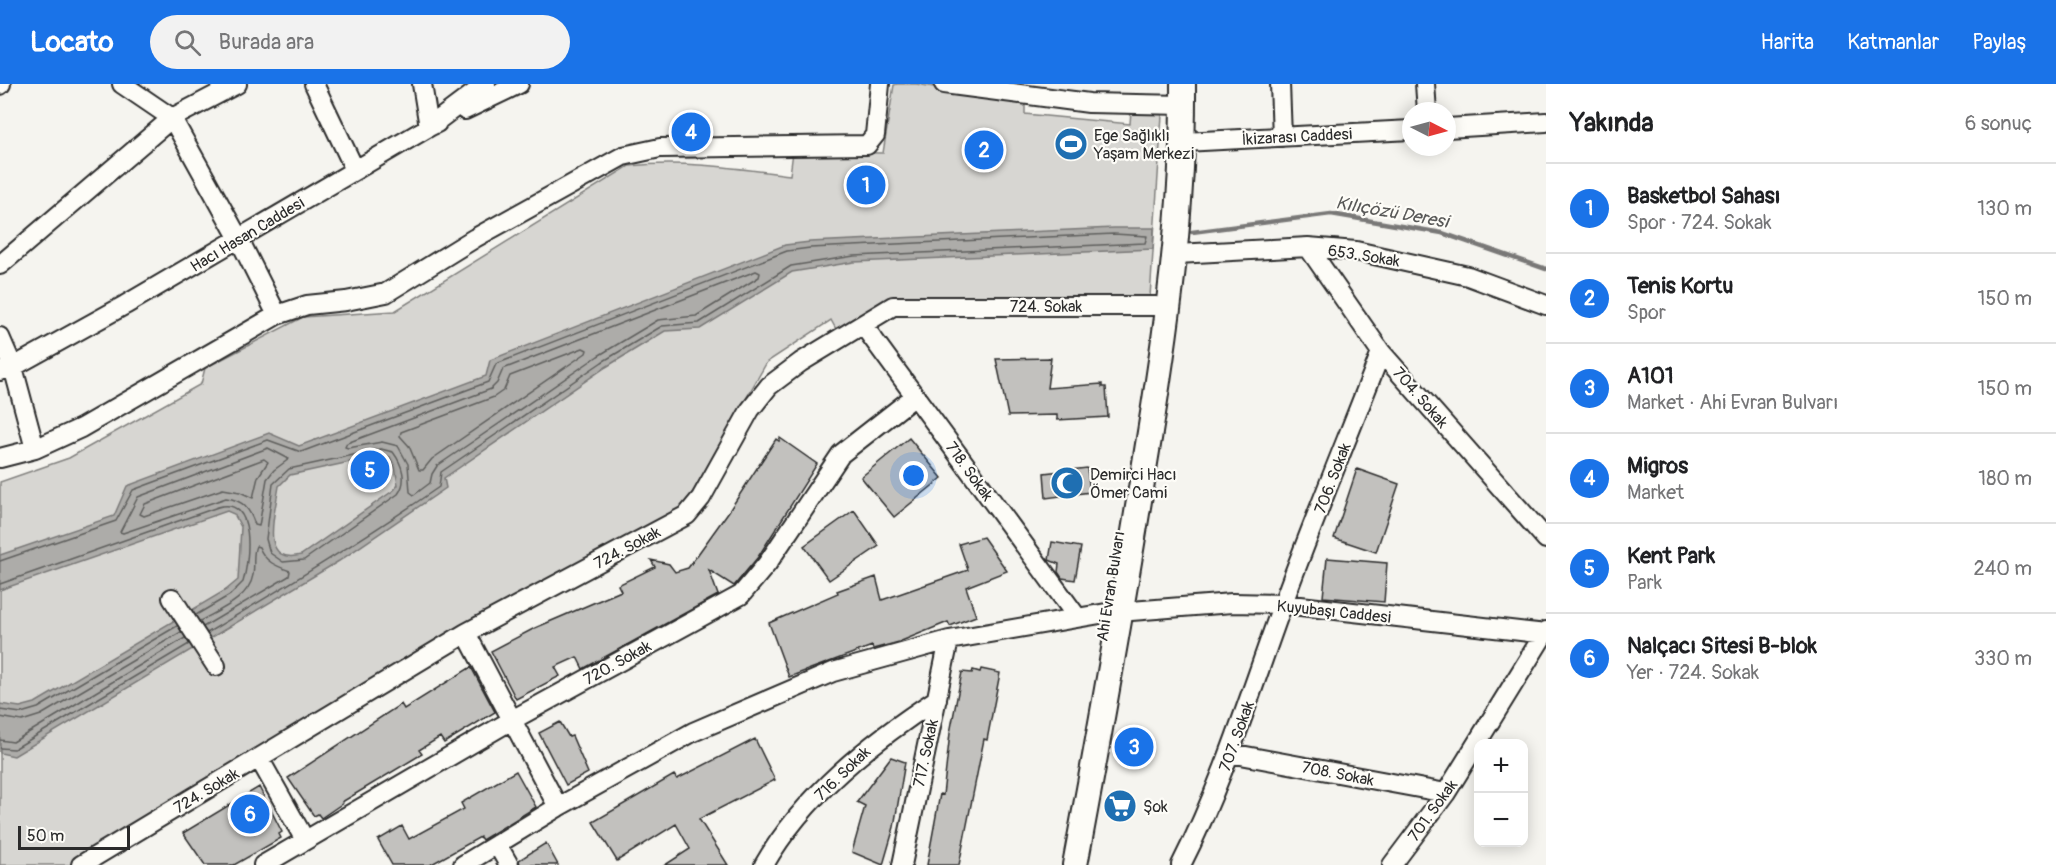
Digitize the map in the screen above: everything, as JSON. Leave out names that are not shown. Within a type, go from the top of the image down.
[{"type":"main road","points":[[1163,307],[1177,254],[1184,142],[1176,94]]},
{"type":"main road","points":[[1163,307],[1166,204],[1176,94]]},
{"type":"main road","name":"Ahi Evran Bulvarı","points":[[1075,865],[1163,307]]},
{"type":"main road","name":"Ahi Evran Bulvarı","points":[[1063,865],[1114,612]]},
{"type":"street","points":[[122,84],[172,118],[239,238],[277,315]]},
{"type":"street","points":[[0,265],[172,118],[237,84]]},
{"type":"street","points":[[314,84],[355,170]]},
{"type":"street","points":[[422,84],[429,127],[519,84]]},
{"type":"street","name":"Hacı Hasan Caddesi","points":[[6,369],[239,238],[429,127],[486,84]]},
{"type":"street","points":[[0,458],[35,449],[81,428],[277,315],[307,305],[346,302],[386,293],[475,238],[624,156],[660,148],[867,145],[875,135],[880,84]]},
{"type":"street","points":[[944,84],[1089,103],[1176,94]]},
{"type":"street","points":[[1280,84],[1282,137]]},
{"type":"street","points":[[1425,84],[1426,102]]},
{"type":"street","points":[[1456,127],[1546,122]]},
{"type":"street","name":"İkizarası Caddesi","points":[[1184,142],[1402,130]]},
{"type":"street","name":"653. Sokak","points":[[1177,254],[1308,247],[1356,251],[1468,276],[1546,305]]},
{"type":"street","name":"704. Sokak","points":[[1308,247],[1381,352],[1546,538]]},
{"type":"street","name":"724. Sokak","points":[[81,865],[466,633],[687,515],[701,498],[750,410],[769,386],[801,362],[893,306],[1163,307]]},
{"type":"street","name":"718. Sokak","points":[[863,325],[1077,617]]},
{"type":"street","points":[[0,337],[6,369],[35,449]]},
{"type":"street","name":"706. Sokak","points":[[1282,604],[1381,352]]},
{"type":"street","name":"720. Sokak","points":[[263,865],[290,858],[305,840],[512,720],[741,595],[767,564],[841,454],[915,396]]},
{"type":"street","points":[[172,598],[216,666]]},
{"type":"street","name":"Kuyubaşı Caddesi","points":[[463,865],[558,807],[693,732],[833,672],[949,640],[1114,612],[1232,603],[1282,604],[1546,633]]},
{"type":"street","name":"707. Sokak","points":[[1181,865],[1201,825],[1230,753],[1282,604]]},
{"type":"street","points":[[466,633],[558,807]]},
{"type":"street","name":"701. Sokak","points":[[1392,865],[1446,793],[1546,633]]},
{"type":"street","name":"717. Sokak","points":[[902,865],[949,640]]},
{"type":"street","name":"716. Sokak","points":[[764,865],[773,849],[808,806],[848,765],[891,729],[937,699]]},
{"type":"street","name":"708. Sokak","points":[[1230,753],[1446,793]]},
{"type":"street","points":[[260,758],[305,840]]},
{"type":"street","points":[[497,844],[509,865]]},
{"type":"shaded area","points":[[916,84],[1025,102],[1025,114],[1130,124],[1131,111],[1159,111],[1162,115],[1150,297],[890,300],[837,331],[831,320],[767,362],[684,507],[141,821],[72,865],[0,865],[0,482],[69,458],[201,384],[205,368],[303,317],[395,311],[629,166],[689,164],[790,175],[793,152],[883,153],[894,85]]},
{"type":"water","points":[[1154,228],[1153,249],[854,262],[792,272],[700,329],[665,331],[606,367],[444,478],[446,488],[339,561],[14,756],[0,753],[0,704],[20,707],[35,703],[226,590],[238,580],[241,527],[234,514],[227,511],[0,590],[0,555],[114,516],[127,486],[269,433],[299,446],[486,376],[490,360],[785,245],[810,242]],"holes":[[[382,455],[390,457],[395,467],[398,485],[394,490],[301,555],[287,556],[279,552],[274,544],[273,521],[279,486],[290,475]]]},
{"type":"building","points":[[1051,358],[1047,388],[1102,384],[1102,387],[1106,387],[1108,417],[1057,420],[1057,415],[1008,416],[996,359]]},
{"type":"building","points":[[780,438],[817,464],[758,557],[734,586],[709,570],[718,595],[583,669],[577,657],[555,667],[560,676],[516,699],[491,651],[535,628],[621,591],[618,585],[655,567],[651,560],[669,564],[675,572],[688,568],[776,439],[779,441]]},
{"type":"building","points":[[909,438],[942,478],[894,517],[861,477]]},
{"type":"building","name":"Demirci Hacı Ömer Cami","points":[[1087,468],[1090,492],[1046,498],[1044,473]]},
{"type":"building","points":[[1357,469],[1399,484],[1376,552],[1334,538]]},
{"type":"building","points":[[854,510],[879,546],[829,580],[804,546]]},
{"type":"building","points":[[983,537],[1007,571],[966,587],[976,616],[950,626],[948,622],[899,642],[873,649],[872,646],[789,677],[769,623],[838,593],[837,591],[876,577],[882,600],[968,570],[959,544]]},
{"type":"building","points":[[1052,542],[1081,547],[1075,580],[1062,578],[1058,572],[1059,564],[1049,560]]},
{"type":"building","points":[[1327,558],[1387,563],[1384,602],[1323,597]]},
{"type":"building","points":[[471,667],[495,712],[444,743],[440,737],[419,750],[422,754],[342,802],[321,818],[318,814],[314,816],[288,778],[401,704],[404,709]]},
{"type":"building","points":[[981,669],[1000,673],[987,740],[984,739],[959,865],[927,865],[940,794],[943,795],[950,733],[962,672],[972,673],[973,670],[980,672]]},
{"type":"building","points":[[560,722],[569,737],[572,736],[588,773],[566,785],[539,733]]},
{"type":"building","points":[[755,739],[775,780],[699,819],[728,865],[665,865],[690,849],[676,824],[617,861],[593,822],[674,775],[677,779]]},
{"type":"building","points":[[891,757],[905,762],[894,827],[883,865],[852,852],[865,806],[857,802]]},
{"type":"building","points":[[516,771],[536,807],[482,840],[480,837],[430,865],[392,865],[378,840],[402,826],[409,839],[464,809],[461,803]]},
{"type":"building","points":[[259,787],[282,832],[279,834],[281,838],[234,865],[205,865],[183,833]]},
{"type":"building","points":[[546,843],[558,865],[520,865],[519,860]]},
{"type":"waterway","name":"Kılıçözü Deresi","points":[[1192,232],[1331,214],[1442,233],[1546,269]]},
{"type":"place","name":"Migros","points":[[691,132]]},
{"type":"place","name":"Ege Sağlıklı Yaşam Merkezi","points":[[1071,144]]},
{"type":"place","name":"Tenis Kortu","points":[[984,150]]},
{"type":"place","name":"Basketbol Sahası","points":[[866,185]]},
{"type":"place","name":"Kent Park","points":[[370,470]]},
{"type":"place","name":"Demirci Hacı Ömer Cami","points":[[1067,483]]},
{"type":"place","name":"A101","points":[[1134,747]]},
{"type":"place","name":"Şok","points":[[1120,806]]},
{"type":"place","name":"Nalçacı Sitesi B-blok","points":[[250,814]]}]
